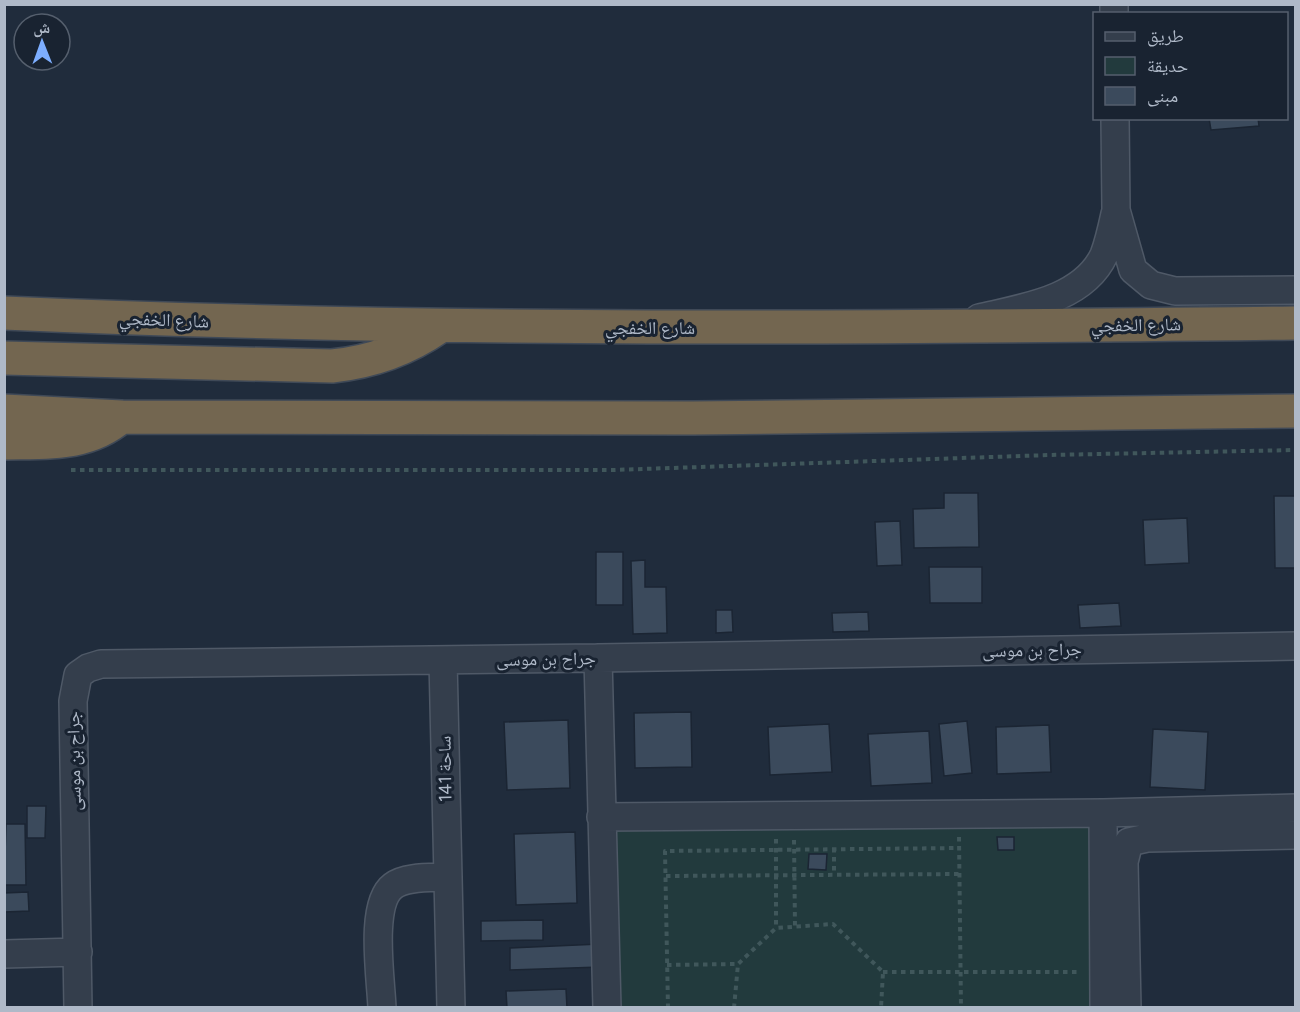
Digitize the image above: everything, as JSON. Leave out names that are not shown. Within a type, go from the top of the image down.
[{"type":"highway","points":[[4,291],[30,298],[54,315]]},
{"type":"highway","name":"شارع الخفجي","points":[[4,313],[241,323],[439,327],[938,327],[1296,323]]},
{"type":"highway","points":[[4,358],[332,366],[355,363],[399,350],[439,327]]},
{"type":"highway","points":[[4,411],[121,417],[693,418],[1296,411]]},
{"type":"highway","points":[[4,444],[84,439],[110,426],[121,417]]},
{"type":"street","points":[[1115,120],[1116,210],[1133,270],[1151,285],[1175,291],[1296,290]]},
{"type":"street","points":[[938,327],[1018,308],[1075,287],[1095,269],[1103,255],[1116,210]]},
{"type":"street","name":"جراح بن موسى","points":[[78,1008],[73,701],[78,675],[101,664],[1296,646]]},
{"type":"street","points":[[598,658],[607,1008]]},
{"type":"street","name":"ساحة 141","points":[[442,660],[451,1008]]},
{"type":"street","points":[[602,818],[1103,813],[1296,808]]},
{"type":"street","points":[[1103,813],[1104,1008]]},
{"type":"street","points":[[1127,1008],[1124,862],[1128,842],[1147,838],[1296,835]]},
{"type":"street","points":[[382,1008],[379,920],[384,894],[394,884],[408,880],[448,877]]},
{"type":"street","points":[[4,954],[78,952]]},
{"type":"path","points":[[66,470],[613,470],[1296,450]]},
{"type":"path","points":[[959,830],[961,1008]]},
{"type":"path","points":[[794,832],[795,926]]},
{"type":"path","points":[[776,833],[776,928]]},
{"type":"path","points":[[834,848],[834,874]]},
{"type":"path","points":[[668,1008],[665,851],[959,848]]},
{"type":"path","points":[[666,876],[960,874]]},
{"type":"path","points":[[734,1008],[738,964],[776,928],[795,926],[833,924],[883,972],[1104,972]]},
{"type":"path","points":[[667,965],[738,964]]},
{"type":"path","points":[[881,1008],[883,972]]},
{"type":"green space","points":[[1093,820],[1095,1007],[617,1007],[612,828]]},
{"type":"building","points":[[1209,120],[1258,120],[1259,126],[1211,130]]},
{"type":"building","points":[[944,493],[978,493],[979,547],[914,548],[913,509],[944,508]]},
{"type":"building","points":[[1274,496],[1296,496],[1296,568],[1275,568]]},
{"type":"building","points":[[1187,518],[1189,563],[1145,565],[1143,520]]},
{"type":"building","points":[[900,521],[902,565],[877,566],[875,522]]},
{"type":"building","points":[[596,552],[623,552],[623,605],[596,605]]},
{"type":"building","points":[[645,560],[645,587],[666,587],[667,633],[633,634],[631,561]]},
{"type":"building","points":[[929,567],[982,567],[982,603],[930,603]]},
{"type":"building","points":[[1119,603],[1121,626],[1080,628],[1078,605]]},
{"type":"building","points":[[716,610],[732,610],[733,632],[716,633]]},
{"type":"building","points":[[868,612],[869,631],[833,632],[832,613]]},
{"type":"building","points":[[691,712],[692,767],[635,768],[634,713]]},
{"type":"building","points":[[568,720],[570,788],[507,790],[504,722]]},
{"type":"building","points":[[967,721],[972,773],[944,776],[939,724]]},
{"type":"building","points":[[829,724],[832,772],[770,775],[768,727]]},
{"type":"building","points":[[1049,725],[1051,772],[997,774],[996,727]]},
{"type":"building","points":[[1153,729],[1208,732],[1205,790],[1150,787]]},
{"type":"building","points":[[929,731],[932,783],[871,786],[868,734]]},
{"type":"building","points":[[27,806],[46,806],[45,838],[27,838]]},
{"type":"building","points":[[6,824],[25,824],[26,885],[4,885]]},
{"type":"building","points":[[575,832],[577,903],[516,905],[514,834]]},
{"type":"building","points":[[997,837],[1014,837],[1014,850],[998,850]]},
{"type":"building","points":[[809,854],[827,854],[826,870],[808,869]]},
{"type":"building","points":[[28,892],[29,911],[4,912],[4,893]]},
{"type":"building","points":[[543,920],[543,940],[481,941],[481,921]]},
{"type":"building","points":[[600,944],[601,967],[510,970],[510,948]]},
{"type":"building","points":[[566,989],[567,1008],[507,1008],[506,991]]}]
